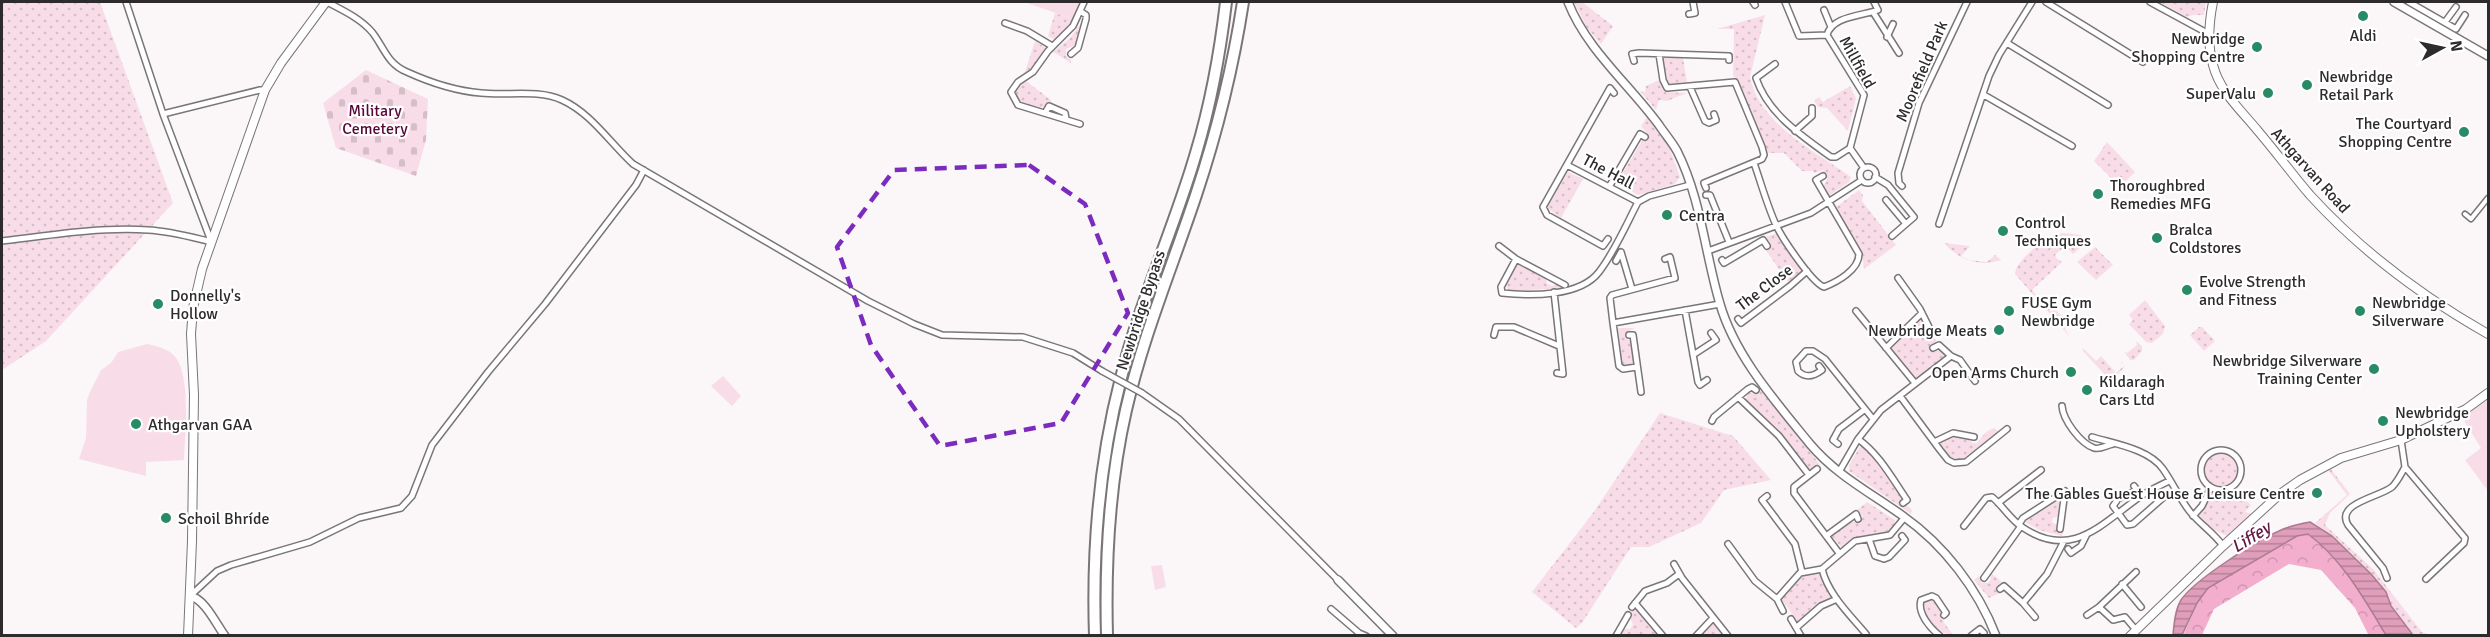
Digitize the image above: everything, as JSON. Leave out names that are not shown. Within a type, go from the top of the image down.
[{"type":"highway","name":"Newbridge Bypass","points":[[1095,636],[1096,531],[1100,488],[1113,410],[1138,316],[1196,154],[1213,84],[1226,2]]},
{"type":"highway","name":"Newbridge Bypass","points":[[1107,636],[1106,573],[1112,492],[1125,411],[1150,320],[1196,195],[1218,121],[1235,51],[1243,2]]},
{"type":"main road","points":[[188,636],[194,395],[192,318],[198,284],[264,90],[326,2]]},
{"type":"main road","name":"Athgarvan Road","points":[[2213,2],[2209,34],[2213,66],[2228,97],[2309,194],[2384,265],[2416,290],[2488,334]]},
{"type":"main road","points":[[2133,633],[2223,546],[2280,494],[2300,480],[2341,459],[2400,440],[2466,409],[2488,393]]},
{"type":"street","points":[[126,2],[163,114],[212,242]]},
{"type":"street","points":[[326,2],[363,24],[372,33],[384,54],[400,69],[465,91],[544,95],[574,106],[613,145],[644,170],[868,301],[914,324],[942,334],[1026,338],[1073,353],[1142,393],[1179,419],[1393,636]]},
{"type":"street","points":[[1080,124],[1066,119],[1066,114],[1053,106],[1049,106],[1045,113],[1018,105],[1011,92],[1018,82],[1033,72],[1052,46],[1073,26],[1084,2]]},
{"type":"street","points":[[1568,2],[1595,50],[1638,97],[1677,150],[1690,185],[1720,304],[1750,365],[1812,446],[1861,490],[1905,517],[1947,558],[1976,592],[1996,636]]},
{"type":"street","points":[[1689,14],[1695,13],[1693,2]]},
{"type":"street","points":[[1785,2],[1799,36],[1827,35],[1831,27],[1850,17],[1878,10],[1874,2]]},
{"type":"street","name":"Moorefield Park","points":[[1902,186],[1899,183],[1898,172],[1919,104],[1967,2]]},
{"type":"street","points":[[1939,224],[1989,76],[2032,2]]},
{"type":"street","points":[[2046,2],[2143,62]]},
{"type":"street","points":[[2150,2],[2209,34]]},
{"type":"street","points":[[2394,2],[2488,56]]},
{"type":"street","points":[[2409,2],[2456,29],[2465,15]]},
{"type":"street","points":[[2445,22],[2456,7]]},
{"type":"street","points":[[1824,10],[1831,27]]},
{"type":"street","points":[[1071,54],[1078,48],[1086,19],[1086,15],[1080,11]]},
{"type":"street","points":[[1873,12],[1899,53]]},
{"type":"street","points":[[1005,23],[1027,31],[1052,46]]},
{"type":"street","points":[[1887,37],[1893,24]]},
{"type":"street","name":"Millfield","points":[[1827,35],[1864,95],[1851,148]]},
{"type":"street","points":[[2007,43],[2108,105]]},
{"type":"street","points":[[1634,61],[1632,54],[1729,56],[1729,60]]},
{"type":"street","points":[[1659,54],[1665,86],[1690,87],[1735,82],[1764,154],[1762,159],[1754,163],[1704,183],[1706,188]]},
{"type":"street","points":[[1775,64],[1757,76],[1756,80],[1784,121],[1833,157],[1851,148],[1864,168],[1872,169],[1875,177],[1888,185],[1914,217],[1892,236]]},
{"type":"street","points":[[1690,87],[1705,122],[1716,120],[1714,114]]},
{"type":"street","points":[[1608,238],[1603,246],[1544,212],[1546,200],[1610,88],[1614,93]]},
{"type":"street","points":[[163,114],[264,90]]},
{"type":"street","points":[[1984,95],[2072,146]]},
{"type":"street","points":[[1795,131],[1812,116],[1812,108]]},
{"type":"street","points":[[1609,187],[1640,134],[1645,136]]},
{"type":"street","name":"The Close","points":[[1754,163],[1777,226],[1807,271],[1820,286],[1824,287],[1851,271],[1859,260],[1859,254],[1816,180],[1823,176]]},
{"type":"street","name":"The Hall","points":[[1568,165],[1638,202]]},
{"type":"street","points":[[1862,180],[1860,174],[1864,168]]},
{"type":"street","points":[[190,596],[217,572],[231,565],[310,542],[347,523],[401,508],[412,496],[432,445],[488,372],[545,304],[636,185],[644,170]]},
{"type":"street","points":[[1862,180],[1869,182],[1875,177]]},
{"type":"street","points":[[1708,251],[1811,213],[1862,180]]},
{"type":"street","points":[[1516,259],[1501,286],[1502,293],[1554,292],[1582,284],[1599,272],[1638,202],[1648,196],[1690,185]]},
{"type":"street","points":[[1706,195],[1710,195],[1729,242]]},
{"type":"street","points":[[2465,214],[2471,219],[2488,198]]},
{"type":"street","points":[[1886,200],[1906,224]]},
{"type":"street","points":[[2,241],[52,234],[135,230],[161,232],[212,242]]},
{"type":"street","points":[[1739,240],[1744,252]]},
{"type":"street","name":"The Close","points":[[1722,260],[1724,263],[1763,240],[1767,246]]},
{"type":"street","points":[[1500,246],[1551,281],[1565,285]]},
{"type":"street","points":[[1617,261],[1622,252],[1632,290]]},
{"type":"street","points":[[1637,367],[1623,369],[1619,366],[1610,298],[1612,295],[1675,278],[1670,258],[1665,259]]},
{"type":"street","name":"The Close","points":[[1738,319],[1741,323],[1807,271]]},
{"type":"street","points":[[1898,278],[1930,329],[1924,332]]},
{"type":"street","points":[[1554,292],[1563,374],[1557,373]]},
{"type":"street","points":[[1613,323],[1720,304]]},
{"type":"street","points":[[1685,310],[1700,385],[1707,380]]},
{"type":"street","points":[[1856,310],[1915,383]]},
{"type":"street","points":[[1886,348],[1922,313]]},
{"type":"street","points":[[1494,335],[1496,327],[1508,326],[1559,346]]},
{"type":"street","points":[[1693,355],[1716,339],[1711,333]]},
{"type":"street","points":[[1629,335],[1633,335],[1641,392]]},
{"type":"street","points":[[1933,348],[1939,345],[1951,356],[1960,360],[1975,381]]},
{"type":"street","points":[[1819,366],[1822,370],[1805,376],[1798,371],[1796,362],[1806,351],[1817,352],[1873,419]]},
{"type":"street","points":[[1839,472],[1857,439],[1873,419],[1951,356]]},
{"type":"street","points":[[1712,421],[1752,387],[1756,390]]},
{"type":"street","points":[[1900,396],[1948,460],[1966,462],[2007,429]]},
{"type":"street","points":[[1738,397],[1773,429],[1809,476]]},
{"type":"street","points":[[2062,406],[2066,420],[2088,444],[2100,448],[2115,444]]},
{"type":"street","points":[[1838,444],[1833,440],[1839,429],[1864,410]]},
{"type":"street","points":[[1934,442],[1953,433],[1974,437]]},
{"type":"street","points":[[2092,437],[2149,457],[2163,469],[2193,516],[2217,537],[2223,546]]},
{"type":"street","points":[[1857,439],[1872,450],[1881,461],[1907,500],[1903,503]]},
{"type":"street","points":[[2400,440],[2405,467],[2465,538],[2464,543],[2426,579]]},
{"type":"street","points":[[2225,450],[2230,452],[2241,467],[2238,479],[2235,484],[2225,489],[2211,487],[2203,478],[2204,460],[2212,452],[2225,450]]},
{"type":"street","points":[[2387,574],[2348,525],[2346,514],[2352,506],[2391,487],[2405,467]]},
{"type":"street","points":[[1817,469],[1794,487],[1794,493],[1839,554]]},
{"type":"street","points":[[1998,503],[2041,470]]},
{"type":"street","points":[[1964,526],[1986,498],[1992,497],[2020,525],[2044,537],[2064,541],[2101,528],[2142,495],[2169,481]]},
{"type":"street","points":[[2134,486],[2137,490],[2114,502],[2113,506],[2123,522],[2130,525],[2166,496]]},
{"type":"street","points":[[2193,516],[2202,506],[2211,487]]},
{"type":"street","points":[[1984,578],[2023,518],[2065,490],[2060,529]]},
{"type":"street","points":[[2155,495],[2159,501]]},
{"type":"street","points":[[1767,496],[1762,500],[1795,544],[1802,572]]},
{"type":"street","points":[[1826,536],[1856,514],[1858,519]]},
{"type":"street","points":[[1777,599],[1802,572],[1822,568],[1855,541],[1890,535],[1905,517]]},
{"type":"street","points":[[2054,521],[2061,522]]},
{"type":"street","points":[[2068,549],[2071,553],[2081,546],[2087,534]]},
{"type":"street","points":[[1869,539],[1875,556],[1884,559],[1889,557],[1905,540],[1902,536]]},
{"type":"street","points":[[2023,603],[2048,574],[2064,541]]},
{"type":"street","points":[[1728,544],[1755,581],[1777,599],[1783,611]]},
{"type":"street","points":[[1674,564],[1679,574],[1728,636]]},
{"type":"street","points":[[1822,568],[1837,599],[1866,634]]},
{"type":"street","points":[[2086,615],[2099,607],[2136,572]]},
{"type":"street","points":[[1663,636],[1634,605],[1645,591],[1667,583],[1679,574]]},
{"type":"street","points":[[2122,584],[2138,606]]},
{"type":"street","points":[[2000,589],[2004,586],[2035,617]]},
{"type":"street","points":[[190,596],[197,598],[225,636]]},
{"type":"street","points":[[1940,636],[1922,614],[1921,600],[1932,596],[1936,598],[1946,613],[1944,615]]},
{"type":"street","points":[[1797,627],[1821,606],[1837,599]]},
{"type":"street","points":[[2099,607],[2110,619],[2125,617],[2133,633]]},
{"type":"street","points":[[1332,609],[1353,628],[1366,636]]},
{"type":"street","points":[[1616,636],[1628,615]]},
{"type":"street","points":[[1696,636],[1713,618]]},
{"type":"street","points":[[1791,619],[1801,636]]},
{"type":"street","points":[[1624,622],[1631,626]]},
{"type":"street","points":[[1971,636],[1980,628],[1984,633]]},
{"type":"highlighted area","points":[[1029,165],[1085,204],[1128,313],[1061,423],[940,446],[871,345],[837,247],[894,170]]},
{"type":"green space","points":[[2,2],[100,2],[173,203],[46,341],[2,370]]},
{"type":"green space","points":[[1024,2],[1081,2],[1073,19]]},
{"type":"green space","points":[[1574,2],[1582,2],[1613,26],[1601,44],[1587,28]]},
{"type":"green space","points":[[2160,2],[2206,2],[2204,15],[2187,17]]},
{"type":"green space","points":[[1055,13],[1073,19],[1055,40],[1048,36]]},
{"type":"green space","points":[[1765,15],[1750,77],[1756,94],[1777,123],[1806,147],[1851,177],[1849,182],[1829,196],[1823,186],[1827,180],[1824,170],[1814,173],[1813,171],[1802,171],[1784,153],[1767,153],[1738,80],[1733,76],[1734,29],[1717,29]]},
{"type":"green space","points":[[1084,20],[1076,45],[1066,49],[1066,56],[1071,63],[1053,52],[1070,38]]},
{"type":"green space","points":[[1035,41],[1046,48],[1031,70],[1024,75]]},
{"type":"green space","points":[[1663,58],[1683,58],[1687,82],[1668,84]]},
{"type":"green space","name":"Military Cemetery","points":[[366,70],[428,99],[426,140],[416,176],[336,148],[323,103]]},
{"type":"green space","points":[[1659,80],[1664,92],[1687,93],[1667,101],[1659,100],[1656,110],[1640,91],[1645,92],[1646,86]]},
{"type":"green space","points":[[1026,81],[1051,102],[1039,109],[1017,99],[1015,91]]},
{"type":"green space","points":[[1850,86],[1856,98],[1848,131],[1827,108],[1818,107],[1814,101],[1819,97],[1823,102]]},
{"type":"green space","points":[[1647,117],[1670,149],[1680,177],[1675,184],[1638,195],[1617,183],[1643,139],[1646,139],[1648,135],[1641,126]]},
{"type":"green space","points":[[2107,142],[2135,172],[2120,187],[2094,161]]},
{"type":"green space","points":[[1568,172],[1583,179],[1561,218],[1547,208]]},
{"type":"green space","points":[[1859,190],[1863,195],[1862,201],[1896,245],[1864,269],[1862,253],[1836,207]]},
{"type":"green space","points":[[1778,233],[1804,269],[1788,282],[1765,249],[1770,245],[1766,237]]},
{"type":"green space","points":[[2063,233],[2081,235],[2089,241],[2073,254],[2065,246],[2055,255],[2062,262],[2032,290],[2051,311],[2054,308],[2069,324],[2065,329],[2070,337],[2015,274],[2021,262],[2034,249],[2049,238]]},
{"type":"green space","points":[[1944,243],[1970,246],[1961,256],[1968,260],[1956,254]]},
{"type":"green space","points":[[2095,247],[2113,265],[2096,280],[2077,262]]},
{"type":"green space","points":[[1995,255],[2001,260],[1985,263],[1971,260],[1987,262]]},
{"type":"green space","points":[[1520,263],[1546,277],[1547,284],[1552,286],[1558,284],[1564,288],[1508,291],[1506,284],[1516,265]]},
{"type":"green space","points":[[2145,300],[2165,326],[2163,334],[2152,343],[2146,342],[2129,324],[2133,320],[2129,315]]},
{"type":"green space","points":[[1920,320],[1925,322],[1922,329],[1925,335],[1930,333],[1937,342],[1931,345],[1934,352],[1940,350],[1946,356],[1916,378],[1891,348]]},
{"type":"green space","points":[[2202,327],[2215,341],[2204,351],[2190,335]]},
{"type":"green space","points":[[1618,328],[1635,328],[1625,333],[1626,339],[1631,341],[1634,362],[1632,365],[1626,366],[1622,363]]},
{"type":"green space","points":[[2136,341],[2142,346],[2142,351],[2134,360],[2130,360],[2124,351],[2127,353],[2137,345]]},
{"type":"green space","name":"Athgarvan GAA","points":[[147,344],[170,352],[181,367],[186,407],[184,460],[146,462],[146,476],[79,459],[86,438],[87,400],[101,370],[111,363],[118,352]]},
{"type":"green space","points":[[2084,349],[2096,361],[2101,356],[2116,373],[2124,366],[2124,368],[2117,375],[2105,375],[2082,350]]},
{"type":"green space","points":[[723,376],[741,396],[732,406],[711,386]]},
{"type":"green space","points":[[1762,389],[1820,465],[1811,470],[1808,468],[1767,419],[1746,401],[1747,393],[1755,394]]},
{"type":"green space","points":[[2488,400],[2488,491],[2465,460],[2481,448],[2461,416]]},
{"type":"green space","points":[[1660,413],[1733,436],[1771,480],[1724,490],[1701,523],[1649,547],[1631,547],[1582,623],[1576,628],[1532,592],[1593,513]]},
{"type":"green space","points":[[1994,428],[2001,433],[1964,460],[1951,458],[1941,449],[1941,441],[1954,437],[1977,443],[1986,432]]},
{"type":"green space","points":[[1861,445],[1885,469],[1903,498],[1900,500],[1904,506],[1907,505],[1912,510],[1911,514],[1849,471],[1849,465]]},
{"type":"green space","points":[[2221,453],[2233,458],[2238,470],[2233,482],[2221,487],[2209,482],[2204,470],[2209,458]]},
{"type":"green space","points":[[2330,468],[2350,494],[2330,513],[2325,525],[2373,569],[2422,632],[2431,635],[2413,635],[2391,606],[2386,592],[2371,574],[2352,554],[2315,523],[2347,495],[2328,470]]},
{"type":"green space","points":[[2233,488],[2251,505],[2245,512],[2253,514],[2227,536],[2210,528],[2199,515],[2213,491],[2227,491]]},
{"type":"green space","points":[[2058,500],[2061,505],[2059,516],[2053,518],[2052,522],[2057,525],[2057,531],[2063,532],[2062,536],[2039,530],[2025,522]]},
{"type":"green space","points":[[1867,502],[1895,520],[1895,526],[1886,532],[1855,538],[1842,548],[1831,535],[1849,522],[1857,522],[1863,517],[1857,510]]},
{"type":"green space","points":[[2308,534],[2342,568],[2386,635],[2368,634],[2355,608],[2321,570],[2289,564],[2214,609],[2202,635],[2183,636],[2197,603],[2208,588],[2297,536]]},
{"type":"green space","points":[[1162,565],[1166,587],[1155,590],[1151,566]]},
{"type":"green space","points":[[1818,571],[1833,598],[1799,623],[1781,599],[1801,576]]},
{"type":"green space","points":[[1990,572],[2002,582],[1996,587],[2000,593],[1989,598],[1974,580],[1979,576],[1982,583],[1988,583],[1991,579]]},
{"type":"green space","points":[[1931,598],[1936,600],[1942,610],[1940,615],[1953,635],[1937,629],[1928,620],[1923,603]]},
{"type":"green space","points":[[1630,608],[1637,608],[1660,636],[1619,636],[1624,629],[1630,629],[1633,624],[1627,613]]},
{"type":"green space","points":[[1712,623],[1716,625],[1725,636],[1700,636]]},
{"type":"shaded area","points":[[2310,522],[2332,536],[2371,574],[2386,592],[2391,606],[2413,635],[2386,635],[2342,568],[2308,534],[2297,536],[2208,588],[2197,603],[2182,635],[2173,635],[2179,604],[2199,582],[2241,552],[2269,536],[2298,524]]},
{"type":"place","name":"Aldi","points":[[2363,16]]},
{"type":"place","name":"Newbridge Shopping Centre","points":[[2257,47]]},
{"type":"place","name":"Newbridge Retail Park","points":[[2307,85]]},
{"type":"place","name":"SuperValu","points":[[2268,93]]},
{"type":"place","name":"The Courtyard Shopping Centre","points":[[2464,132]]},
{"type":"place","name":"Thoroughbred Remedies MFG","points":[[2098,194]]},
{"type":"place","name":"Centra","points":[[1667,215]]},
{"type":"place","name":"Control Techniques","points":[[2003,231]]},
{"type":"place","name":"Bralca Coldstores","points":[[2157,238]]},
{"type":"place","name":"Evolve Strength and Fitness","points":[[2187,290]]},
{"type":"place","name":"Donnelly's Hollow","points":[[158,304]]},
{"type":"place","name":"FUSE Gym Newbridge","points":[[2009,311]]},
{"type":"place","name":"Newbridge Silverware","points":[[2360,311]]},
{"type":"place","name":"Newbridge Meats","points":[[1999,330]]},
{"type":"place","name":"Newbridge Silverware Training Center","points":[[2374,369]]},
{"type":"place","name":"Open Arms Church","points":[[2071,372]]},
{"type":"place","name":"Kildaragh Cars Ltd","points":[[2087,390]]},
{"type":"place","name":"Newbridge Upholstery","points":[[2383,421]]},
{"type":"place","name":"Athgarvan GAA","points":[[136,424]]},
{"type":"place","name":"The Gables Guest House & Leisure Centre","points":[[2317,493]]},
{"type":"place","name":"Schoil Bhríde","points":[[166,518]]},
{"type":"water label","name":"Liffey","points":[[2251,537]]}]
